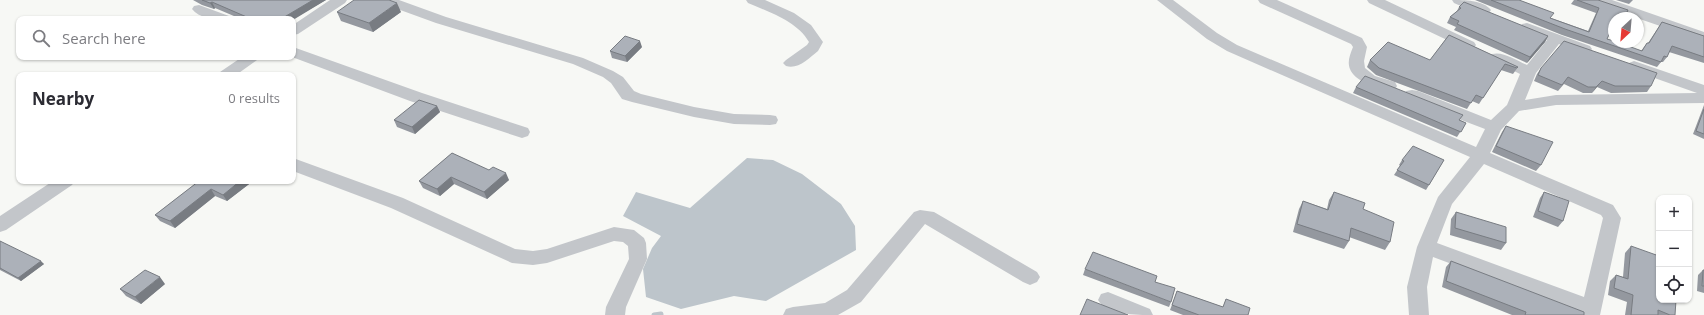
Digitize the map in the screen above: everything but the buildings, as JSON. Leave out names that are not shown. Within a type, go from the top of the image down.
[{"type":"street","points":[[296,29],[340,0]]},
{"type":"street","points":[[386,0],[441,20],[578,60],[595,67],[617,80],[628,94],[638,98],[721,117],[734,119],[770,120]]},
{"type":"street","points":[[754,0],[786,14],[814,35],[816,42],[813,48],[791,63]]},
{"type":"street","points":[[1164,0],[1212,36],[1232,48],[1607,210],[1610,212],[1612,218],[1590,312],[1426,247]]},
{"type":"street","points":[[1265,0],[1357,41],[1360,47],[1356,65],[1361,74],[1370,79],[1494,126]]},
{"type":"street","points":[[1374,0],[1414,20],[1529,72]]},
{"type":"street","points":[[1459,0],[1494,14]]},
{"type":"street","points":[[1598,0],[1642,14],[1704,37]]},
{"type":"street","points":[[199,9],[216,16]]},
{"type":"street","points":[[1515,22],[1556,39],[1601,54]]},
{"type":"street","points":[[1418,315],[1417,287],[1426,247],[1444,202],[1481,155],[1494,126],[1514,107],[1529,72],[1556,39]]},
{"type":"street","points":[[296,53],[416,97],[522,132]]},
{"type":"street","points":[[230,72],[248,60]]},
{"type":"street","points":[[1623,62],[1704,90]]},
{"type":"street","points":[[1514,107],[1556,100],[1704,98]]},
{"type":"street","points":[[296,165],[397,203],[512,256],[533,258],[547,256],[607,235],[627,235],[637,243],[639,249],[638,259],[616,307],[615,315]]},
{"type":"street","points":[[0,225],[62,184]]},
{"type":"street","points":[[793,315],[815,315],[832,309],[854,296],[920,217],[923,216],[928,217],[1030,278]]},
{"type":"street","points":[[1108,300],[1143,315]]},
{"type":"shaded area","points":[[747,158],[773,160],[802,174],[841,204],[855,226],[856,250],[766,301],[734,296],[681,309],[646,297],[643,269],[652,248],[661,236],[623,216],[636,192],[690,208]]},
{"type":"waterway","points":[[654,315],[661,314]]}]
